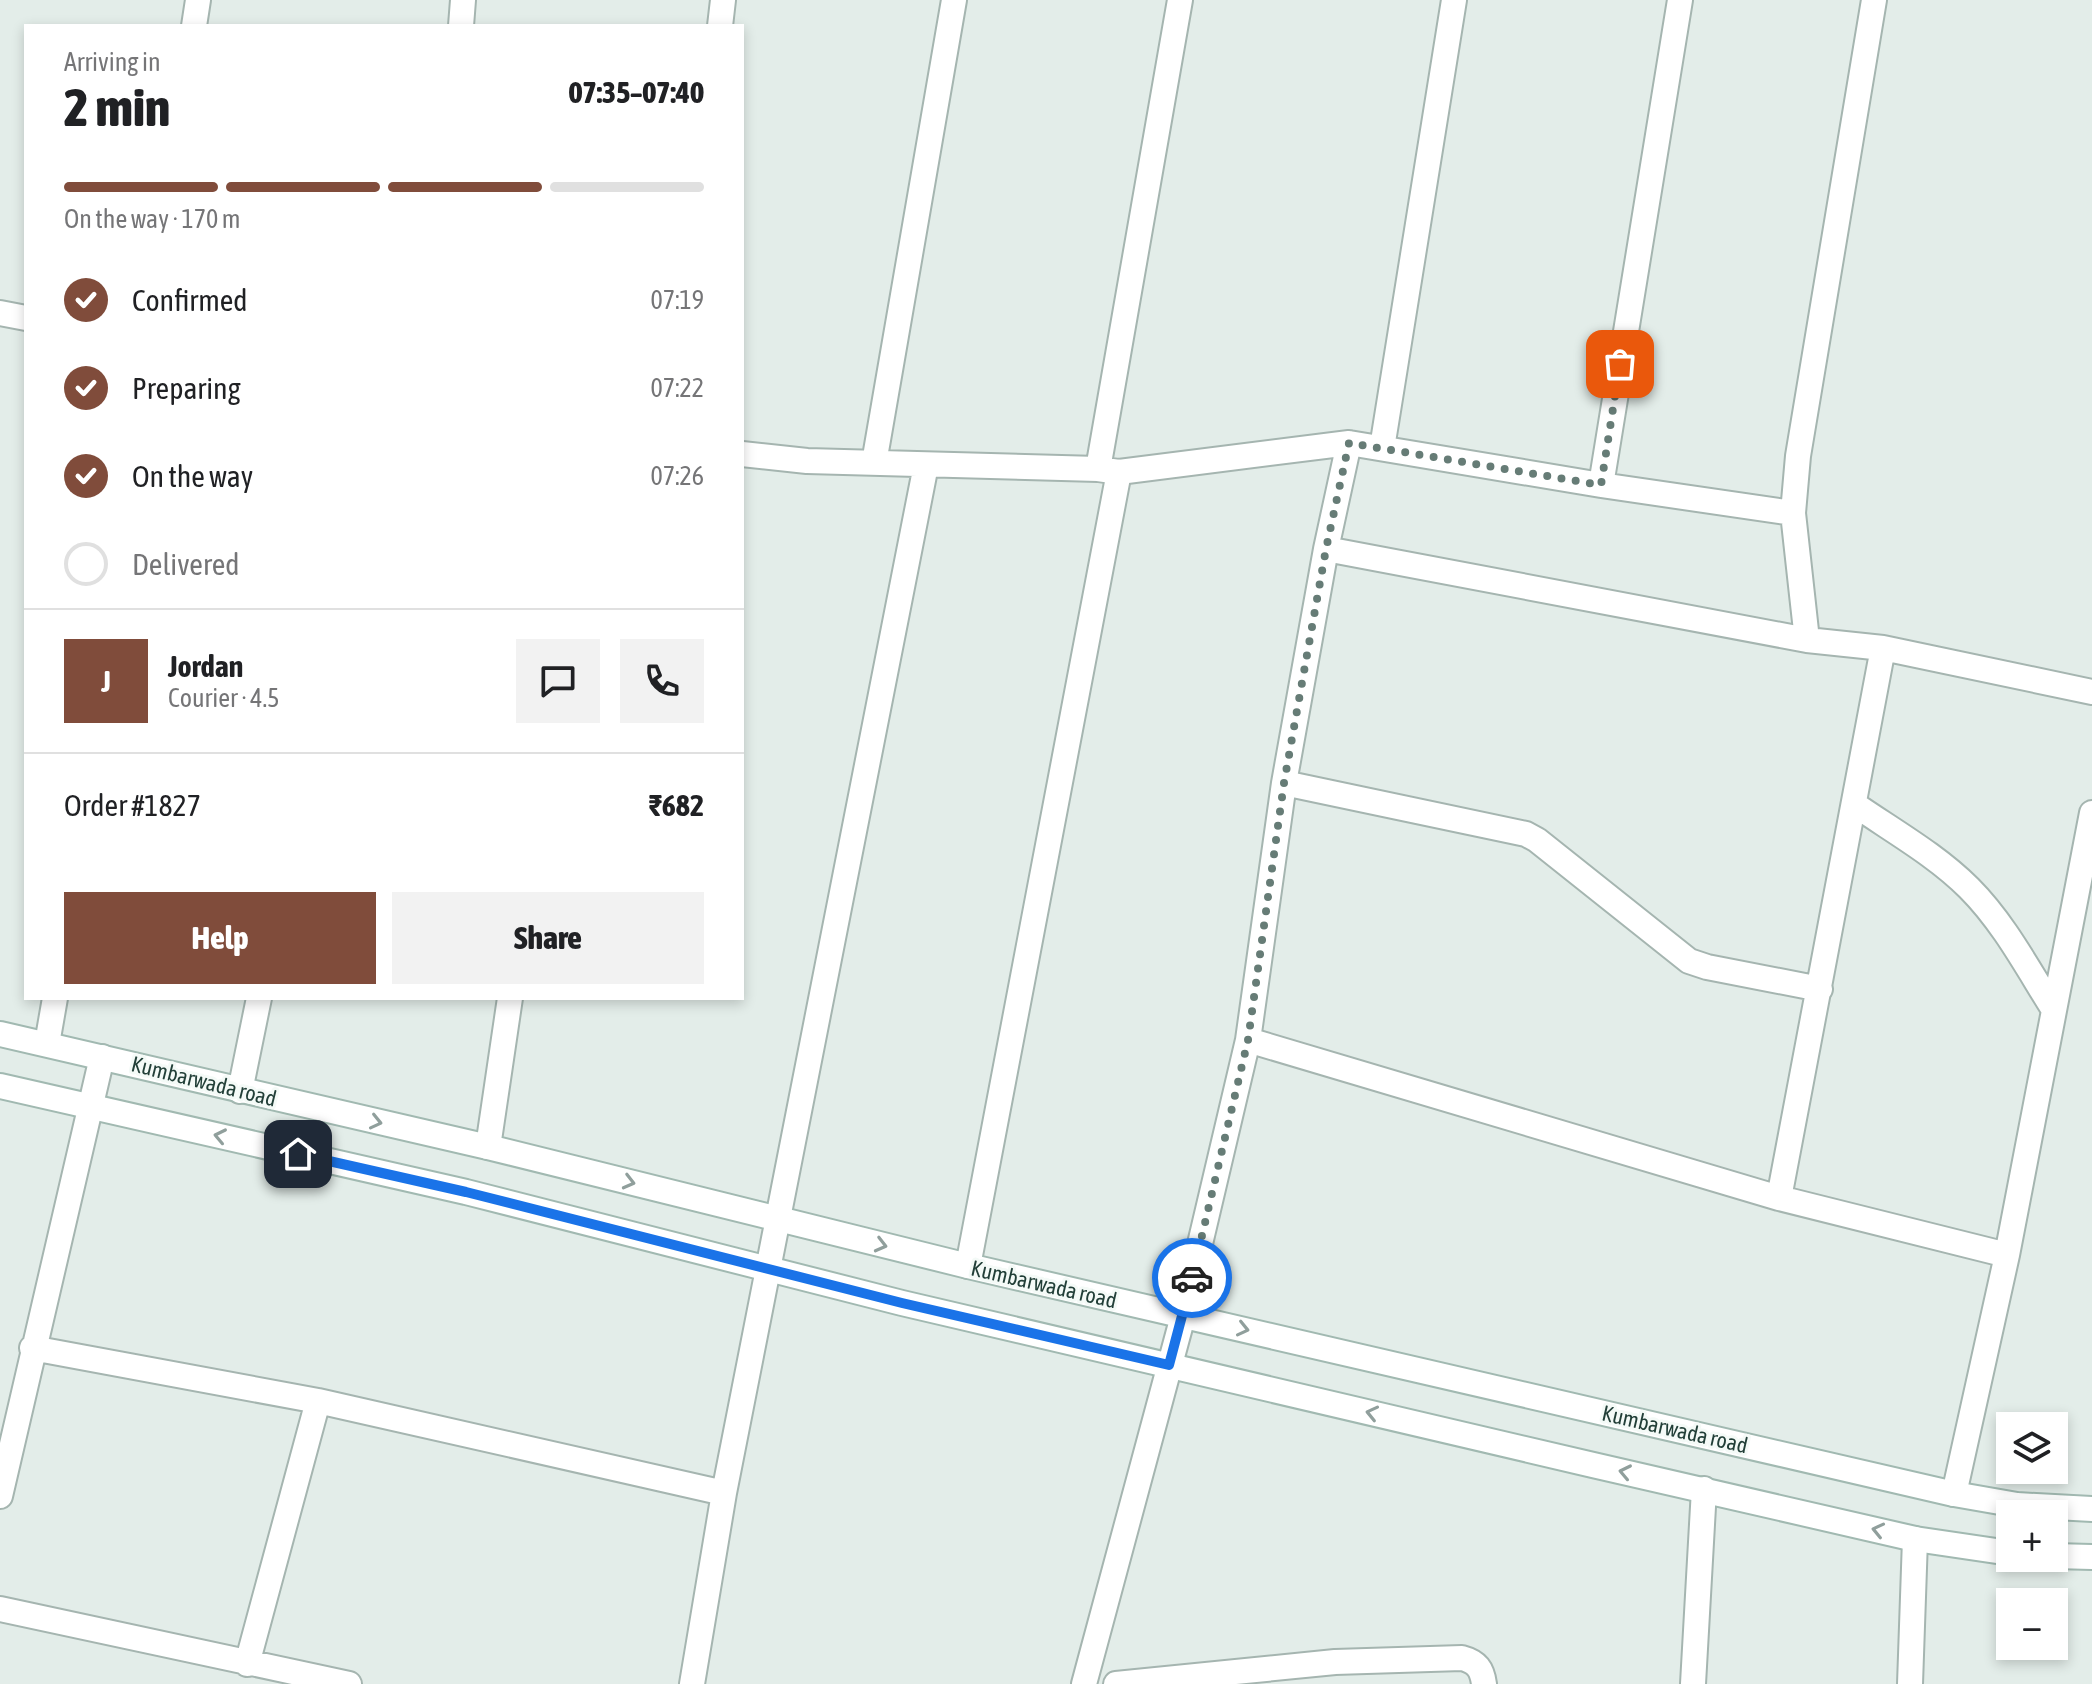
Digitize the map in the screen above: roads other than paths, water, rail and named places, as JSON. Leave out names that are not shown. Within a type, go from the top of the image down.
[{"type":"street","points":[[194,24],[198,0]]},
{"type":"street","points":[[461,24],[463,0]]},
{"type":"street","points":[[720,24],[723,0]]},
{"type":"street","points":[[874,463],[954,0]]},
{"type":"street","points":[[968,1266],[1109,471],[1180,0]]},
{"type":"street","points":[[1382,448],[1454,0]]},
{"type":"street","points":[[1601,485],[1680,0]]},
{"type":"street","points":[[1807,640],[1793,513],[1798,456],[1874,0]]},
{"type":"street","points":[[0,313],[24,318]]},
{"type":"street","points":[[744,454],[807,461],[1109,471],[1349,443],[1793,513]]},
{"type":"street","points":[[1084,1684],[1183,1316],[1248,1040],[1284,783],[1326,549],[1349,443]]},
{"type":"street","points":[[692,1684],[724,1493],[776,1219],[926,465]]},
{"type":"street","points":[[1326,549],[1807,640],[1883,648],[2092,692]]},
{"type":"street","points":[[1779,1198],[1883,648]]},
{"type":"street","points":[[1284,783],[1526,834],[1689,961],[1820,989]]},
{"type":"street","points":[[1854,804],[1944,866],[1969,888],[1993,915],[2054,1010]]},
{"type":"street","points":[[1954,1494],[2007,1255],[2092,813]]},
{"type":"street","points":[[47,1044],[55,1000]]},
{"type":"street","points":[[240,1091],[259,1000]]},
{"type":"street","points":[[488,1147],[510,1000]]},
{"type":"street","name":"Kumbarwada road","points":[[0,1034],[488,1147],[968,1266],[1954,1494],[2017,1505],[2092,1509]]},
{"type":"street","points":[[1248,1040],[1779,1198],[2007,1255]]},
{"type":"street","points":[[0,1496],[102,1057]]},
{"type":"street","points":[[0,1086],[466,1192],[902,1303],[1915,1539],[1996,1551]]},
{"type":"street","points":[[32,1348],[318,1401],[724,1493]]},
{"type":"street","points":[[247,1664],[318,1401]]},
{"type":"street","points":[[1693,1684],[1704,1489]]},
{"type":"street","points":[[1910,1684],[1915,1539]]},
{"type":"street","points":[[2068,1556],[2092,1557]]},
{"type":"street","points":[[0,1609],[349,1684]]},
{"type":"street","points":[[1116,1684],[1336,1673],[1462,1658],[1473,1661],[1481,1669],[1484,1684]]}]
